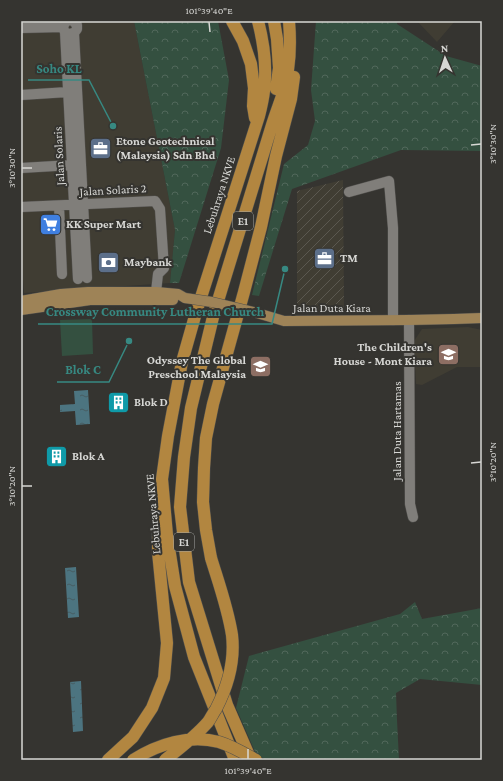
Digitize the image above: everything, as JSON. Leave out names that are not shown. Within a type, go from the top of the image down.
[{"type":"highway","points":[[232,21],[243,41],[251,64],[254,88],[253,106],[256,125]]},
{"type":"highway","name":"Lebuhraya NKVE","points":[[235,760],[194,656],[175,586],[167,535],[162,479],[182,362],[195,316],[259,116],[264,92],[265,67],[262,39],[258,21]]},
{"type":"highway","points":[[272,125],[279,68],[274,21]]},
{"type":"highway","name":"E1","points":[[251,760],[227,705],[189,582],[181,514],[182,482],[191,408],[213,317],[272,125],[283,94],[288,71],[290,38],[289,21]]},
{"type":"highway","points":[[165,760],[188,743],[209,721],[229,680],[232,657],[232,636],[211,558],[203,502],[206,438],[213,404],[244,292],[291,99],[295,70],[289,53]]},
{"type":"highway","points":[[108,760],[133,737],[152,708],[164,678],[167,643],[158,552],[158,512],[162,479]]},
{"type":"highway","points":[[133,760],[142,754],[163,745],[179,741],[199,739],[219,742],[240,750],[256,760]]},
{"type":"main road","name":"Jalan Duta Kiara","points":[[21,310],[84,297],[156,292],[178,294],[185,298],[212,302],[284,321],[393,318],[409,320],[482,318]]},
{"type":"main road","name":"Jalan Duta Kiara","points":[[21,301],[61,294],[84,297],[179,301],[185,298]]},
{"type":"street","points":[[21,28],[77,29],[76,23],[73,21]]},
{"type":"street","name":"Jalan Solaris","points":[[67,28],[68,92],[72,166],[78,205]]},
{"type":"street","name":"Jalan Solaris","points":[[67,28],[82,278]]},
{"type":"street","points":[[21,95],[68,92]]},
{"type":"street","points":[[21,168],[72,166]]},
{"type":"street","points":[[349,192],[389,181],[393,228],[393,318]]},
{"type":"street","name":"Jalan Solaris 2","points":[[78,205],[155,202],[160,209],[164,268],[158,274],[156,292]]},
{"type":"street","points":[[21,207],[78,205]]},
{"type":"street","points":[[59,206],[62,274]]},
{"type":"street","name":"Jalan Duta Hartamas","points":[[409,320],[410,504],[413,517]]},
{"type":"shaded area","points":[[21,21],[134,21],[175,230],[170,283],[24,293],[21,255]]},
{"type":"shaded area","points":[[417,21],[455,21],[437,42]]},
{"type":"shaded area","points":[[343,180],[344,310],[297,310],[297,191]]},
{"type":"shaded area","name":"The Children's House - Mont Kiara","points":[[468,327],[482,330],[482,367],[457,367],[422,385],[416,384],[414,341],[422,329]]},
{"type":"green space","points":[[134,21],[218,21],[229,80],[221,148],[179,283],[170,283],[175,230]]},
{"type":"green space","points":[[316,21],[397,21],[397,24],[446,56],[482,66],[482,151],[401,150],[292,189],[259,296],[252,295],[284,164],[308,145],[315,121],[311,90]]},
{"type":"green space","points":[[92,319],[93,354],[62,356],[60,320]]},
{"type":"green space","points":[[415,602],[422,619],[482,608],[482,685],[420,679],[396,693],[399,760],[266,760],[256,754],[236,708],[249,656],[400,614]]},
{"type":"water","points":[[88,390],[90,424],[76,425],[75,411],[60,412],[60,405],[75,404],[74,391]]},
{"type":"water","points":[[76,567],[79,617],[68,618],[65,568]]},
{"type":"water","points":[[81,681],[83,731],[73,732],[70,682]]},
{"type":"place","name":"Soho KL","points":[[113,126]]},
{"type":"place","name":"Etone Geotechnical (Malaysia) Sdn Bhd","points":[[100,148]]},
{"type":"place","name":"KK Super Mart","points":[[51,224]]},
{"type":"place","name":"TM","points":[[324,258]]},
{"type":"place","name":"Maybank","points":[[108,262]]},
{"type":"place","name":"Crossway Community Lutheran Church","points":[[285,269]]},
{"type":"place","name":"Blok C","points":[[129,341]]},
{"type":"place","name":"The Children's House - Mont Kiara","points":[[448,354]]},
{"type":"place","name":"Odyssey The Global Preschool Malaysia","points":[[261,367]]},
{"type":"place","name":"Blok D","points":[[118,402]]},
{"type":"place","name":"Blok A","points":[[56,456]]}]
